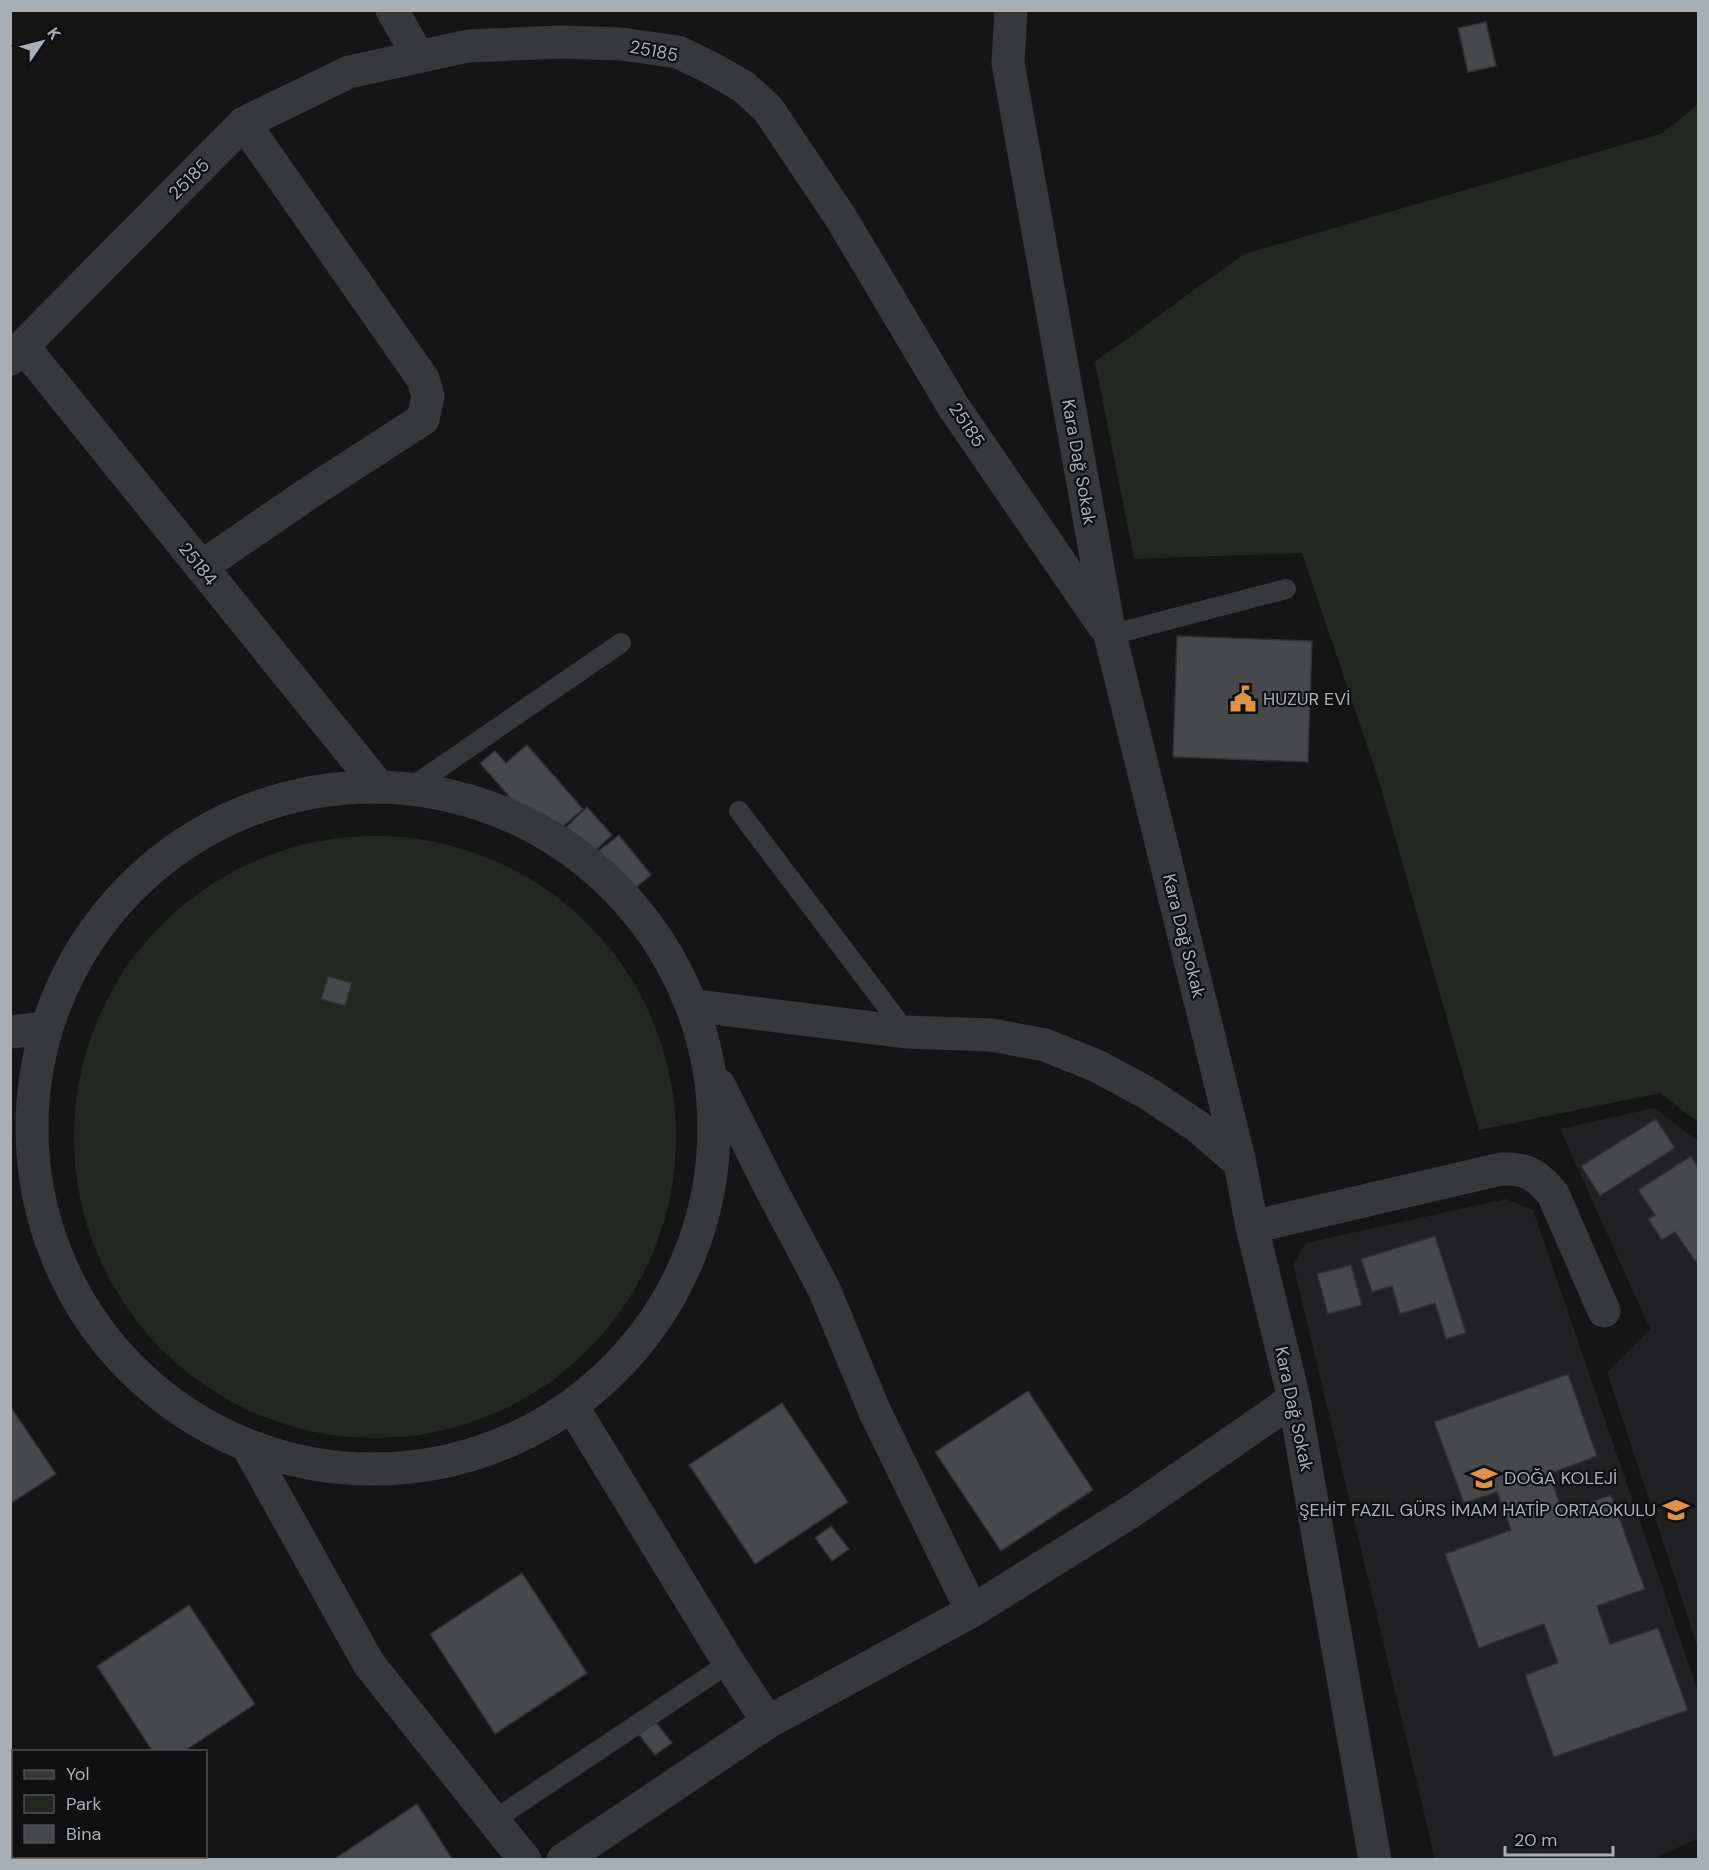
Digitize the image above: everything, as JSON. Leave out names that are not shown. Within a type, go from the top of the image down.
[{"type":"street","points":[[392,10],[418,56]]},
{"type":"street","name":"Kara Dağ Sokak","points":[[1011,10],[1008,63],[1110,635],[1240,1163],[1252,1227],[1294,1399],[1375,1860]]},
{"type":"street","name":"25185","points":[[17,353],[244,123],[349,72],[468,46],[561,42],[621,44],[678,52],[744,87],[768,109],[841,218],[953,406],[1110,635]]},
{"type":"street","points":[[201,567],[423,419],[428,396],[423,379],[244,123]]},
{"type":"street","name":"25184","points":[[17,353],[201,567],[375,782]]},
{"type":"street","points":[[716,1078],[717,1173],[691,1264],[642,1344],[574,1409],[498,1448],[415,1469],[329,1468],[247,1445],[159,1394],[91,1320],[86,1310],[47,1228],[31,1129],[45,1029],[73,960],[115,900],[168,850],[232,812],[302,789],[375,782],[416,784],[498,817],[576,869],[648,933],[697,1006],[716,1078],[824,1289],[875,1412],[972,1611]]},
{"type":"street","points":[[697,1006],[906,1032],[991,1035],[1045,1046],[1071,1054],[1123,1079],[1173,1109],[1197,1126],[1240,1163]]},
{"type":"street","points":[[10,1032],[45,1029]]},
{"type":"street","points":[[1252,1227],[1501,1169],[1516,1168],[1530,1172],[1542,1181],[1552,1194],[1604,1311]]},
{"type":"street","points":[[563,1860],[768,1722],[972,1611],[1132,1511],[1294,1399]]},
{"type":"street","points":[[574,1409],[729,1663],[768,1722]]},
{"type":"street","points":[[247,1445],[369,1664],[525,1860]]},
{"type":"lane","points":[[1110,635],[1286,589]]},
{"type":"lane","points":[[416,784],[621,643]]},
{"type":"lane","points":[[739,811],[906,1032]]},
{"type":"lane","points":[[494,1820],[729,1663]]},
{"type":"shaded area","name":"ŞEHİT FAZIL GÜRS İMAM HATİP ORTAOKULU","points":[[1654,1108],[1698,1141],[1698,1648],[1607,1372],[1650,1329],[1560,1129]]},
{"type":"shaded area","name":"DOĞA KOLEJİ","points":[[1506,1199],[1533,1210],[1698,1691],[1698,1838],[1654,1859],[1435,1859],[1293,1264],[1306,1243]]},
{"type":"green space","points":[[1698,104],[1698,1122],[1660,1093],[1479,1130],[1378,778],[1302,553],[1134,559],[1095,362],[1244,254],[1663,133]]},
{"type":"green space","points":[[375,836],[434,842],[490,859],[542,887],[588,924],[625,970],[653,1022],[670,1078],[676,1137],[670,1196],[653,1252],[625,1304],[588,1350],[542,1387],[490,1415],[434,1432],[375,1438],[316,1432],[260,1415],[208,1387],[162,1350],[125,1304],[97,1252],[80,1196],[74,1137],[80,1078],[97,1022],[125,970],[162,924],[208,887],[260,859],[316,842]]},
{"type":"building","points":[[1486,22],[1496,66],[1468,72],[1458,28]]},
{"type":"building","name":"HUZUR EVİ","points":[[1177,636],[1312,641],[1308,762],[1173,757]]},
{"type":"building","points":[[527,745],[583,809],[547,840],[480,763],[495,751],[506,763]]},
{"type":"building","points":[[587,807],[612,835],[583,862],[558,835]]},
{"type":"building","points":[[619,835],[651,875],[627,895],[595,854]]},
{"type":"building","points":[[328,976],[352,983],[345,1006],[321,999]]},
{"type":"building","points":[[1656,1119],[1675,1148],[1600,1196],[1581,1166]]},
{"type":"building","points":[[1691,1156],[1698,1168],[1698,1259],[1695,1261],[1675,1232],[1662,1240],[1648,1219],[1655,1215],[1638,1190]]},
{"type":"building","points":[[1435,1236],[1466,1333],[1446,1339],[1435,1303],[1400,1314],[1392,1286],[1372,1292],[1361,1259]]},
{"type":"building","points":[[1351,1265],[1362,1305],[1328,1314],[1317,1274]]},
{"type":"building","points":[[1568,1374],[1597,1456],[1549,1474],[1563,1512],[1611,1495],[1645,1589],[1597,1606],[1610,1644],[1658,1628],[1688,1710],[1554,1757],[1525,1675],[1558,1663],[1544,1624],[1479,1648],[1445,1554],[1511,1530],[1497,1492],[1464,1503],[1434,1422]]},
{"type":"building","points":[[1028,1391],[1093,1490],[1001,1551],[935,1452]]},
{"type":"building","points":[[782,1403],[848,1502],[755,1564],[689,1465]]},
{"type":"building","points":[[10,1406],[56,1474],[10,1504]]},
{"type":"building","points":[[831,1526],[849,1549],[832,1561],[815,1538]]},
{"type":"building","points":[[522,1573],[587,1673],[495,1734],[430,1634]]},
{"type":"building","points":[[189,1605],[255,1704],[186,1750],[152,1750],[97,1666]]},
{"type":"building","points":[[656,1722],[672,1743],[655,1755],[639,1735]]},
{"type":"building","points":[[417,1804],[453,1860],[333,1860]]},
{"type":"place","name":"HUZUR EVİ","points":[[1243,699]]},
{"type":"place","name":"DOĞA KOLEJİ","points":[[1484,1478]]},
{"type":"place","name":"ŞEHİT FAZIL GÜRS İMAM HATİP ORTAOKULU","points":[[1676,1510]]}]
